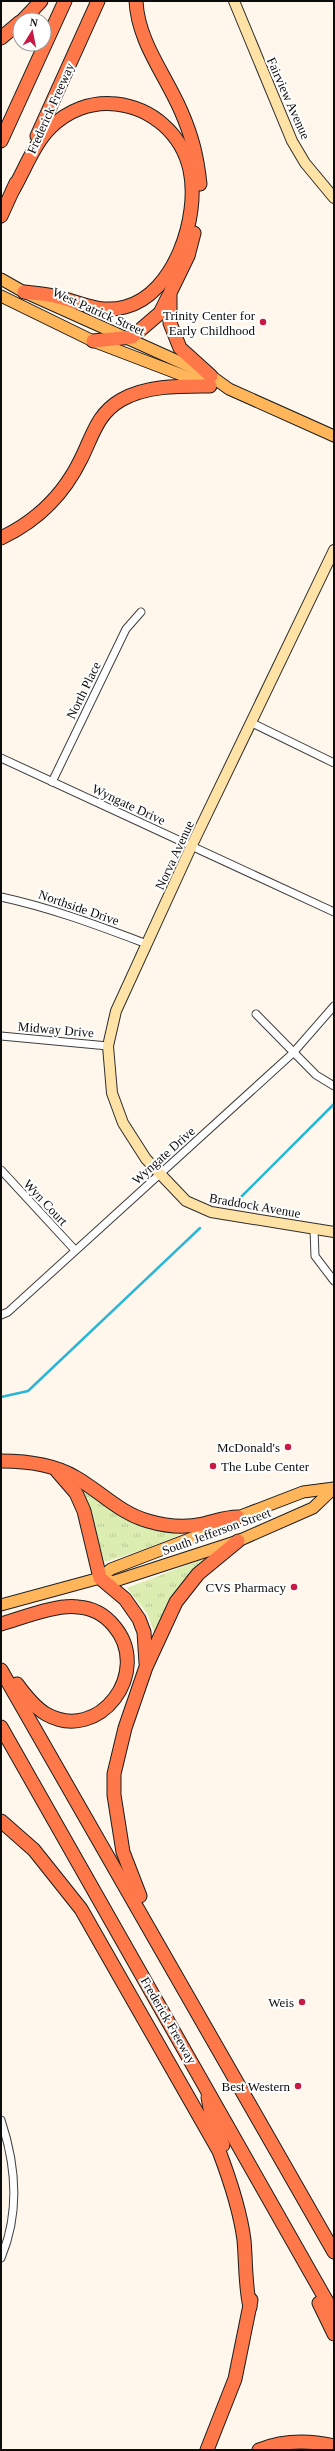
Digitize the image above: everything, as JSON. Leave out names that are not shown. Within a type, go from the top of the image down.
[{"type":"highway","points":[[31,12],[41,1]]},
{"type":"highway","points":[[1,141],[65,1]]},
{"type":"highway","name":"Frederick Freeway","points":[[1,216],[98,1]]},
{"type":"highway","points":[[93,340],[132,337],[146,328],[160,313],[188,256],[195,229],[200,188],[197,154],[181,110],[142,36],[136,1]]},
{"type":"highway","points":[[1,38],[12,29]]},
{"type":"highway","points":[[13,190],[49,128],[72,111],[102,104],[132,107],[159,121],[178,142],[190,170],[191,202],[184,240],[166,276],[147,296],[126,307],[102,310],[83,306],[54,296],[24,292]]},
{"type":"highway","points":[[170,293],[170,323],[175,340],[186,355],[211,381]]},
{"type":"highway","points":[[1,538],[32,520],[56,497],[74,472],[96,424],[115,404],[129,396],[158,388],[211,381]]},
{"type":"highway","points":[[1,1461],[26,1462],[53,1468],[75,1476],[126,1512],[150,1522],[185,1526],[203,1524],[223,1517],[238,1517]]},
{"type":"highway","points":[[53,1468],[76,1493],[79,1499],[94,1547],[100,1578],[125,1599],[139,1619],[144,1632],[146,1667]]},
{"type":"highway","points":[[162,1947],[123,1852],[114,1795],[116,1760],[146,1667],[167,1619],[185,1588],[198,1574],[238,1541]]},
{"type":"highway","points":[[1,1669],[30,1702],[46,1714],[72,1720],[91,1716],[113,1702],[123,1685],[128,1666],[126,1647],[117,1630],[108,1620],[91,1610],[67,1606],[3,1623]]},
{"type":"highway","points":[[1,1669],[162,1947],[334,2252]]},
{"type":"highway","name":"Frederick Freeway","points":[[1,1727],[207,2087],[334,2314]]},
{"type":"highway","points":[[1,1821],[34,1850],[81,1909],[215,2145],[230,2180],[238,2208],[244,2240],[250,2307]]},
{"type":"highway","points":[[207,2087],[211,2114],[237,2178],[244,2208],[251,2272],[250,2307],[235,2379],[207,2450]]},
{"type":"highway","points":[[252,2169],[334,2334]]},
{"type":"highway","points":[[259,2450],[277,2444],[300,2441],[334,2446]]},
{"type":"main road","name":"West Patrick Street","points":[[1,279],[24,292],[211,381],[334,436]]},
{"type":"main road","name":"West Patrick Street","points":[[1,296],[93,340],[211,381]]},
{"type":"main road","name":"South Jefferson Street","points":[[1,1605],[100,1578],[111,1569],[213,1530],[238,1517],[303,1492],[334,1488]]},
{"type":"main road","name":"South Jefferson Street","points":[[100,1578],[112,1582],[238,1541],[313,1508],[334,1488]]},
{"type":"street","name":"Fairview Avenue","points":[[234,1],[292,141],[309,169],[334,198]]},
{"type":"street","name":"Norva Avenue","points":[[160,1175],[132,1140],[122,1123],[112,1093],[108,1046],[116,1011],[192,845],[334,550]]},
{"type":"street","name":"North Place","points":[[52,782],[126,629],[141,612]]},
{"type":"street","points":[[252,723],[334,763]]},
{"type":"street","name":"Wyngate Drive","points":[[1,758],[192,845],[334,912]]},
{"type":"street","name":"Northside Drive","points":[[1,897],[75,917],[147,944]]},
{"type":"street","name":"Wyngate Drive","points":[[1,1315],[8,1312],[74,1250],[160,1175],[293,1053],[334,1006]]},
{"type":"street","points":[[256,1014],[316,1075],[334,1086]]},
{"type":"street","name":"Midway Drive","points":[[1,1036],[108,1046]]},
{"type":"street","name":"Wyn Court","points":[[1,1170],[74,1250]]},
{"type":"street","name":"Braddock Avenue","points":[[160,1175],[186,1201],[201,1209],[211,1212],[334,1232]]},
{"type":"street","points":[[314,1229],[315,1256],[334,1281]]},
{"type":"street","points":[[1,2120],[12,2159],[15,2187],[11,2224],[1,2258]]},
{"type":"green space","points":[[75,1481],[91,1492],[189,1531],[142,1550],[105,1562]]},
{"type":"green space","points":[[210,1556],[155,1634],[147,1613],[127,1588]]},
{"type":"waterway","points":[[238,1200],[334,1104]]},
{"type":"waterway","points":[[1,1397],[28,1391],[200,1228]]},
{"type":"place","name":"Trinity Center for Early Childhood","points":[[263,322]]},
{"type":"place","name":"McDonald's","points":[[288,1447]]},
{"type":"place","name":"The Lube Center","points":[[213,1466]]},
{"type":"place","name":"CVS Pharmacy","points":[[294,1587]]},
{"type":"place","name":"Weis","points":[[302,2002]]},
{"type":"place","name":"Best Western","points":[[298,2086]]}]
